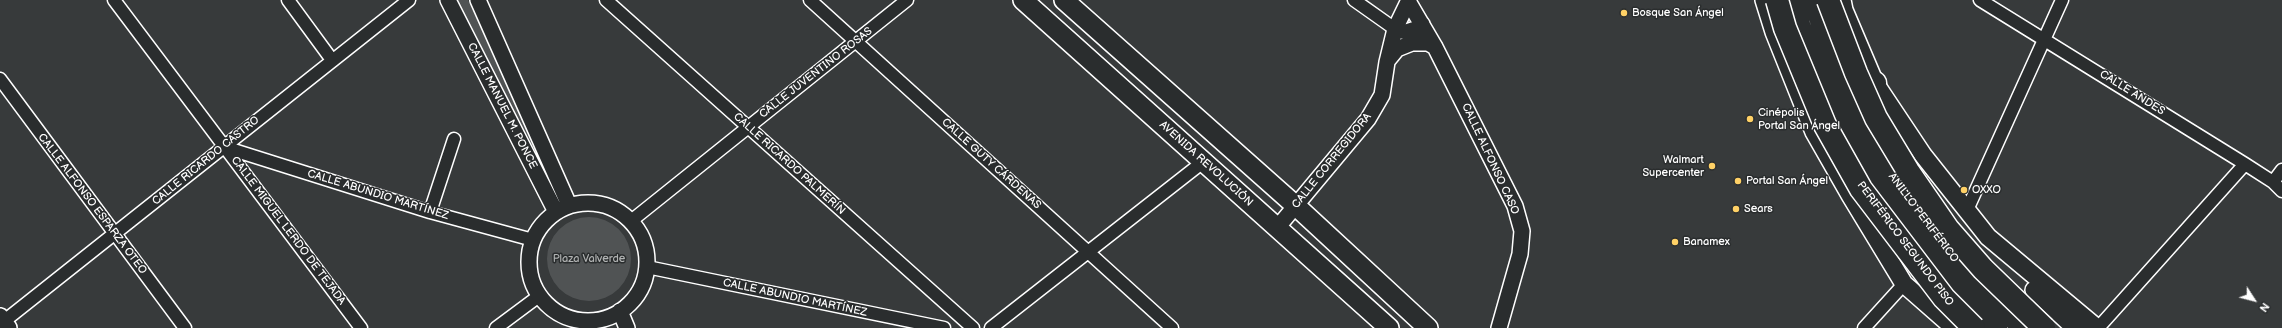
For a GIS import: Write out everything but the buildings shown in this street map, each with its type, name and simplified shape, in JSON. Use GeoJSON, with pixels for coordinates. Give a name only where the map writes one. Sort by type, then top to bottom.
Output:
{"type":"FeatureCollection","features":[{"type":"Feature","properties":{"kind":"highway","name":"PERIFÉRICO SEGUNDO PISO"},"geometry":{"type":"LineString","coordinates":[[1777,0],[1785,28],[1825,125],[1861,189],[1944,298],[1974,328]]}},
{"type":"Feature","properties":{"kind":"highway","name":"ANILLO PERIFÉRICO"},"geometry":{"type":"LineString","coordinates":[[1792,0],[1799,25],[1839,120],[1859,137],[1947,252],[1971,278],[2024,328]]}},
{"type":"Feature","properties":{"kind":"highway","name":"ANILLO PERIFÉRICO"},"geometry":{"type":"LineString","coordinates":[[1813,0],[1858,115],[1859,137],[1875,184],[1956,289],[1996,328]]}},
{"type":"Feature","properties":{"kind":"highway"},"geometry":{"type":"LineString","coordinates":[[1828,0],[1856,73],[1876,118],[1908,171],[1948,229],[1983,269],[2044,328]]}},
{"type":"Feature","properties":{"kind":"highway"},"geometry":{"type":"LineString","coordinates":[[1806,112],[1859,137],[1875,83]]}},
{"type":"Feature","properties":{"kind":"main road","name":"AVENIDA REVOLUCIÓN"},"geometry":{"type":"LineString","coordinates":[[1023,0],[1389,328]]}},
{"type":"Feature","properties":{"kind":"main road"},"geometry":{"type":"LineString","coordinates":[[1064,0],[1296,206],[1428,328]]}},
{"type":"Feature","properties":{"kind":"main road"},"geometry":{"type":"LineString","coordinates":[[1764,0],[1774,32],[1814,132],[1850,195],[1904,284],[1954,328]]}},
{"type":"Feature","properties":{"kind":"main road"},"geometry":{"type":"LineString","coordinates":[[1842,0],[1844,10],[1875,83],[1924,155],[2017,274],[2075,328]]}},
{"type":"Feature","properties":{"kind":"main road"},"geometry":{"type":"LineString","coordinates":[[1988,237],[2098,328]]}},
{"type":"Feature","properties":{"kind":"street","name":"CALLE MIGUEL LERDO DE TEJADA"},"geometry":{"type":"LineString","coordinates":[[114,0],[361,328]]}},
{"type":"Feature","properties":{"kind":"street"},"geometry":{"type":"LineString","coordinates":[[288,0],[332,60]]}},
{"type":"Feature","properties":{"kind":"street","name":"CALLE RICARDO CASTRO"},"geometry":{"type":"LineString","coordinates":[[4,322],[409,0]]}},
{"type":"Feature","properties":{"kind":"street","name":"CALLE MANUEL M. PONCE"},"geometry":{"type":"LineString","coordinates":[[448,0],[562,209]]}},
{"type":"Feature","properties":{"kind":"street","name":"CALLE MANUEL M. PONCE"},"geometry":{"type":"LineString","coordinates":[[478,0],[562,209]]}},
{"type":"Feature","properties":{"kind":"street","name":"CALLE RICARDO PALMERÍN"},"geometry":{"type":"LineString","coordinates":[[606,0],[973,328]]}},
{"type":"Feature","properties":{"kind":"street","name":"CALLE GUTY CÁRDENAS"},"geometry":{"type":"LineString","coordinates":[[810,0],[1172,328]]}},
{"type":"Feature","properties":{"kind":"street","name":"CALLE JUVENTINO ROSAS"},"geometry":{"type":"LineString","coordinates":[[631,221],[907,0]]}},
{"type":"Feature","properties":{"kind":"street"},"geometry":{"type":"LineString","coordinates":[[1354,0],[1395,29],[1406,32],[1418,28],[1422,24]]}},
{"type":"Feature","properties":{"kind":"street","name":"CALLE CORREGIDORA"},"geometry":{"type":"LineString","coordinates":[[1277,228],[1368,119],[1382,95],[1387,62],[1395,29],[1408,0]]}},
{"type":"Feature","properties":{"kind":"street","name":"CALLE ALFONSO CASO"},"geometry":{"type":"LineString","coordinates":[[1408,0],[1435,47],[1515,206],[1522,231],[1520,254],[1499,328]]}},
{"type":"Feature","properties":{"kind":"street","name":"CALLE ANDES"},"geometry":{"type":"LineString","coordinates":[[1980,0],[2044,38],[2245,164],[2273,182],[2282,191]]}},
{"type":"Feature","properties":{"kind":"street"},"geometry":{"type":"LineString","coordinates":[[1967,210],[2062,0]]}},
{"type":"Feature","properties":{"kind":"street"},"geometry":{"type":"LineString","coordinates":[[1387,62],[1397,49],[1412,42],[1428,43],[1435,47]]}},
{"type":"Feature","properties":{"kind":"street","name":"CALLE ALFONSO ESPARZA OTEO"},"geometry":{"type":"LineString","coordinates":[[0,79],[185,328]]}},
{"type":"Feature","properties":{"kind":"street"},"geometry":{"type":"LineString","coordinates":[[430,212],[454,139]]}},
{"type":"Feature","properties":{"kind":"street","name":"CALLE ABUNDIO MARTÍNEZ"},"geometry":{"type":"LineString","coordinates":[[224,147],[430,212],[533,240]]}},
{"type":"Feature","properties":{"kind":"street"},"geometry":{"type":"LineString","coordinates":[[991,328],[1203,162]]}},
{"type":"Feature","properties":{"kind":"street"},"geometry":{"type":"LineString","coordinates":[[2098,328],[2245,164]]}},
{"type":"Feature","properties":{"kind":"street"},"geometry":{"type":"LineString","coordinates":[[2273,182],[2282,170]]}},
{"type":"Feature","properties":{"kind":"street"},"geometry":{"type":"LineString","coordinates":[[589,202],[608,206],[631,221],[642,239],[646,252],[647,267],[639,290],[631,302],[601,324],[569,318],[552,310],[539,296],[532,284],[528,267],[533,240],[538,229],[562,209],[589,202]]}},
{"type":"Feature","properties":{"kind":"street","name":"CALLE ABUNDIO MARTÍNEZ"},"geometry":{"type":"LineString","coordinates":[[647,267],[944,328]]}},
{"type":"Feature","properties":{"kind":"street"},"geometry":{"type":"LineString","coordinates":[[1864,328],[1904,284]]}},
{"type":"Feature","properties":{"kind":"street"},"geometry":{"type":"LineString","coordinates":[[496,328],[539,296]]}},
{"type":"Feature","properties":{"kind":"street"},"geometry":{"type":"LineString","coordinates":[[620,311],[627,328]]}},
{"type":"Feature","properties":{"kind":"green space"},"geometry":{"type":"Polygon","coordinates":[[[456,0],[468,0],[559,189],[555,190],[456,0]]]}},
{"type":"Feature","properties":{"kind":"green space","name":"Plaza Valverde"},"geometry":{"type":"Polygon","coordinates":[[[589,217],[605,220],[612,224],[624,236],[628,243],[631,259],[628,275],[624,282],[612,294],[605,298],[589,301],[573,298],[566,294],[554,282],[550,275],[547,259],[550,243],[554,236],[566,224],[573,220],[589,217]]]}},
{"type":"Feature","properties":{"kind":"place","name":"Bosque San Ángel"},"geometry":{"type":"Point","coordinates":[1624,13]}},
{"type":"Feature","properties":{"kind":"place","name":"Cinépolis Portal San Ángel"},"geometry":{"type":"Point","coordinates":[1750,119]}},
{"type":"Feature","properties":{"kind":"place","name":"Walmart Supercenter"},"geometry":{"type":"Point","coordinates":[1712,166]}},
{"type":"Feature","properties":{"kind":"place","name":"Portal San Ángel"},"geometry":{"type":"Point","coordinates":[1738,181]}},
{"type":"Feature","properties":{"kind":"place","name":"OXXO"},"geometry":{"type":"Point","coordinates":[1964,190]}},
{"type":"Feature","properties":{"kind":"place","name":"Sears"},"geometry":{"type":"Point","coordinates":[1736,209]}},
{"type":"Feature","properties":{"kind":"place","name":"Banamex"},"geometry":{"type":"Point","coordinates":[1675,242]}}]}
